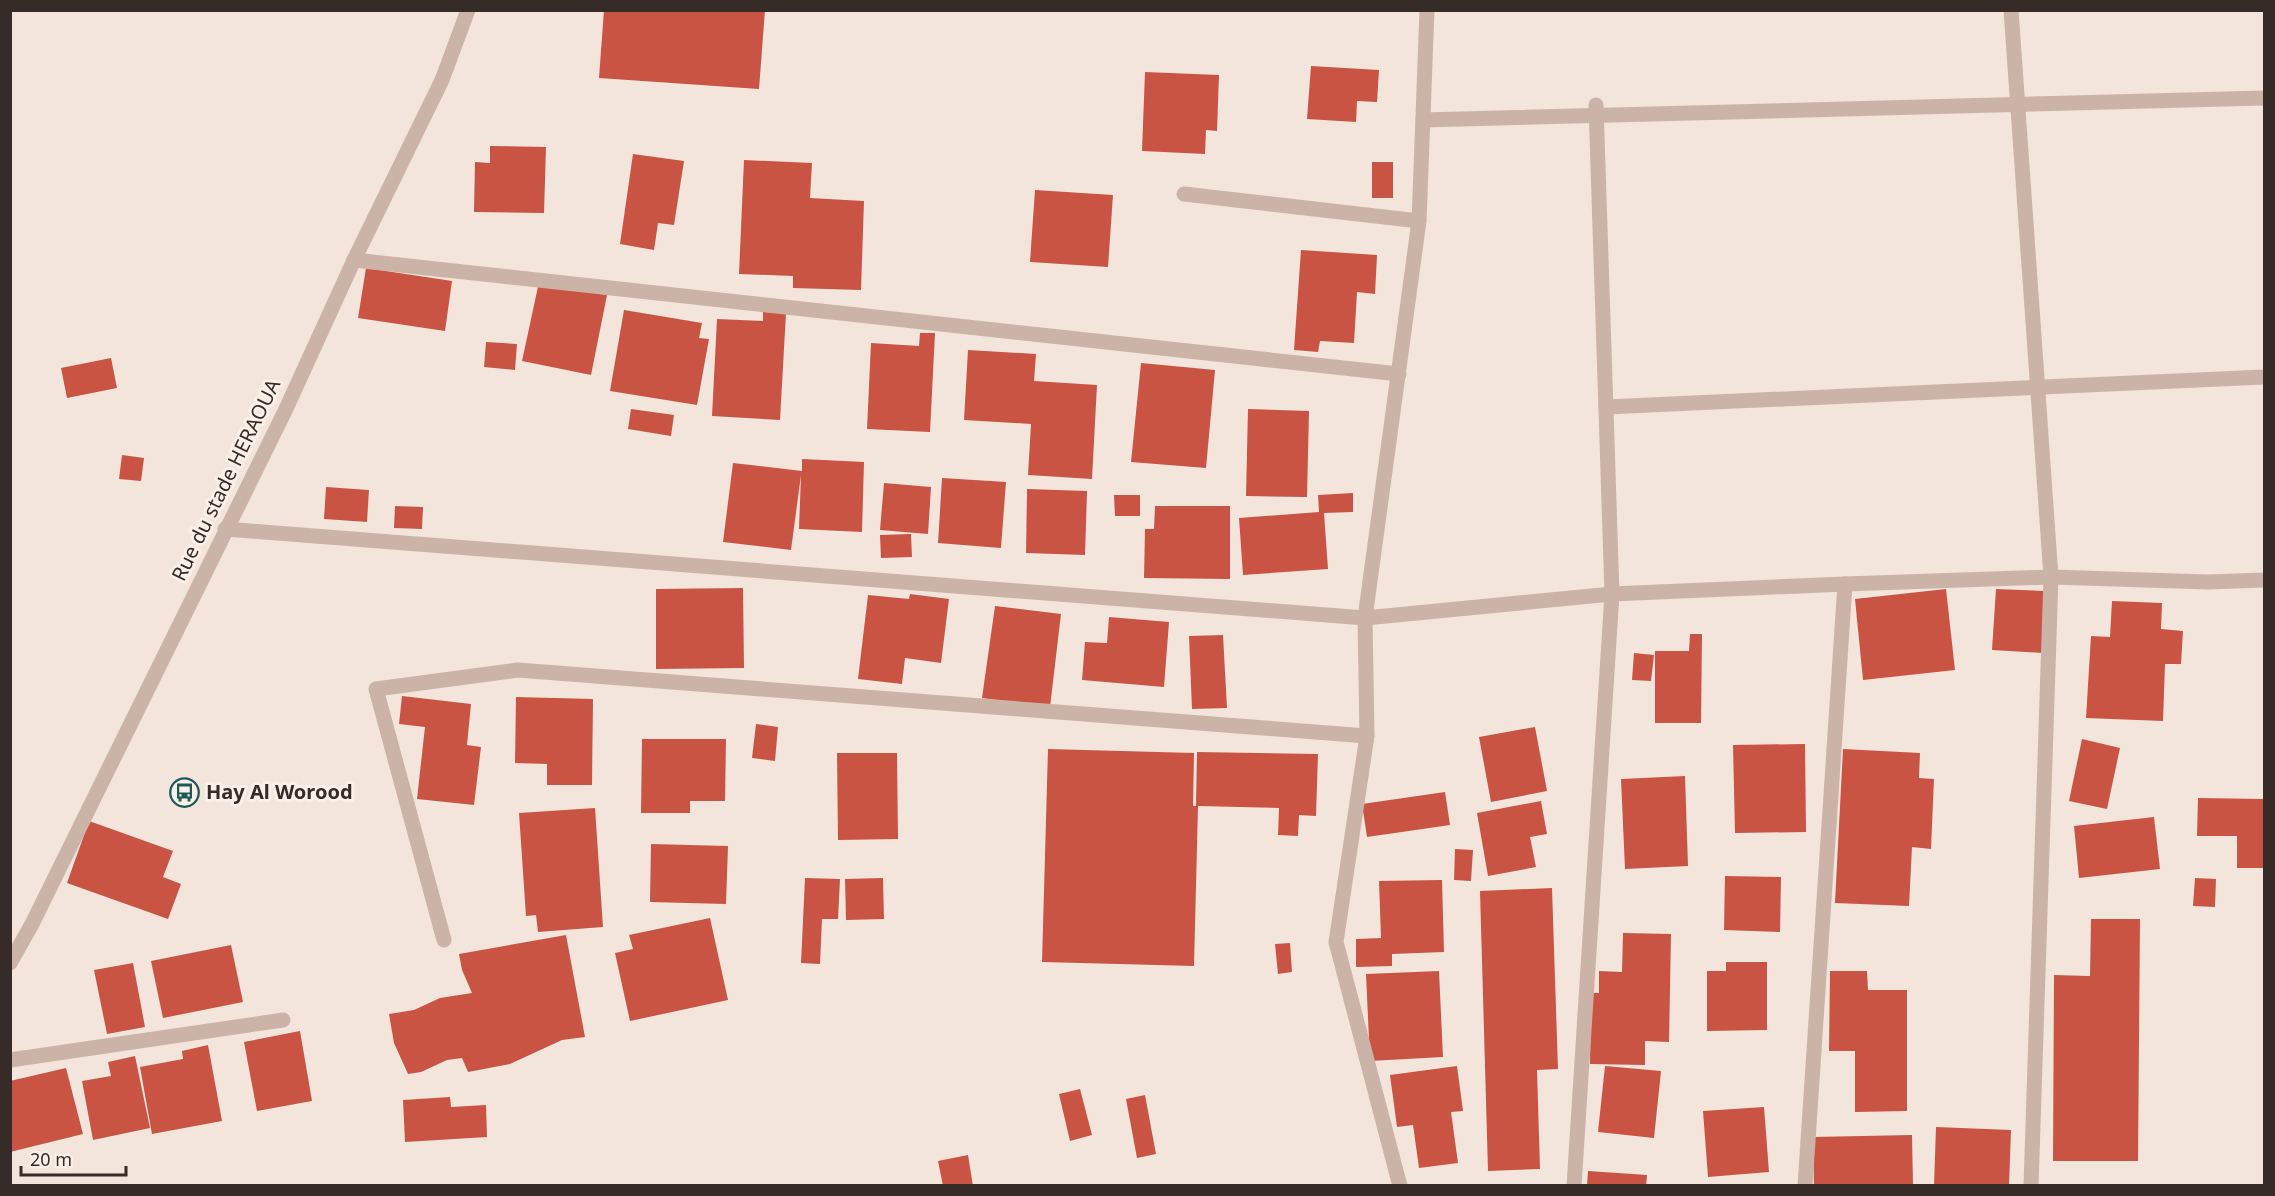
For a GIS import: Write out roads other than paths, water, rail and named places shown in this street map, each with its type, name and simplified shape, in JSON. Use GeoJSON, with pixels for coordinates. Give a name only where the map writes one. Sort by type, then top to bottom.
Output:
{"type":"FeatureCollection","features":[{"type":"Feature","properties":{"kind":"street","name":"Rue du stade HERAOUA"},"geometry":{"type":"LineString","coordinates":[[10,963],[32,924],[285,411],[354,260],[442,80],[468,10]]}},
{"type":"Feature","properties":{"kind":"street"},"geometry":{"type":"LineString","coordinates":[[1400,1185],[1336,942],[1367,736],[1365,618],[1419,221],[1427,10]]}},
{"type":"Feature","properties":{"kind":"street"},"geometry":{"type":"LineString","coordinates":[[2011,10],[2052,577],[2031,1185]]}},
{"type":"Feature","properties":{"kind":"street"},"geometry":{"type":"LineString","coordinates":[[1423,120],[1596,110],[2018,105],[2265,98]]}},
{"type":"Feature","properties":{"kind":"street"},"geometry":{"type":"LineString","coordinates":[[1574,1185],[1612,594],[1596,110]]}},
{"type":"Feature","properties":{"kind":"street"},"geometry":{"type":"LineString","coordinates":[[1184,194],[1419,221]]}},
{"type":"Feature","properties":{"kind":"street"},"geometry":{"type":"LineString","coordinates":[[354,260],[1399,374]]}},
{"type":"Feature","properties":{"kind":"street"},"geometry":{"type":"LineString","coordinates":[[1606,407],[2265,377]]}},
{"type":"Feature","properties":{"kind":"street"},"geometry":{"type":"LineString","coordinates":[[225,529],[1365,618],[1612,594],[1845,584],[2052,577],[2208,582],[2265,580]]}},
{"type":"Feature","properties":{"kind":"street"},"geometry":{"type":"LineString","coordinates":[[1805,1185],[1845,584]]}},
{"type":"Feature","properties":{"kind":"street"},"geometry":{"type":"LineString","coordinates":[[444,940],[376,689],[518,670],[1367,736]]}},
{"type":"Feature","properties":{"kind":"street"},"geometry":{"type":"LineString","coordinates":[[10,1060],[283,1020]]}},
{"type":"Feature","properties":{"kind":"place","name":"Hay Al Worood"},"geometry":{"type":"Point","coordinates":[185,792]}}]}
